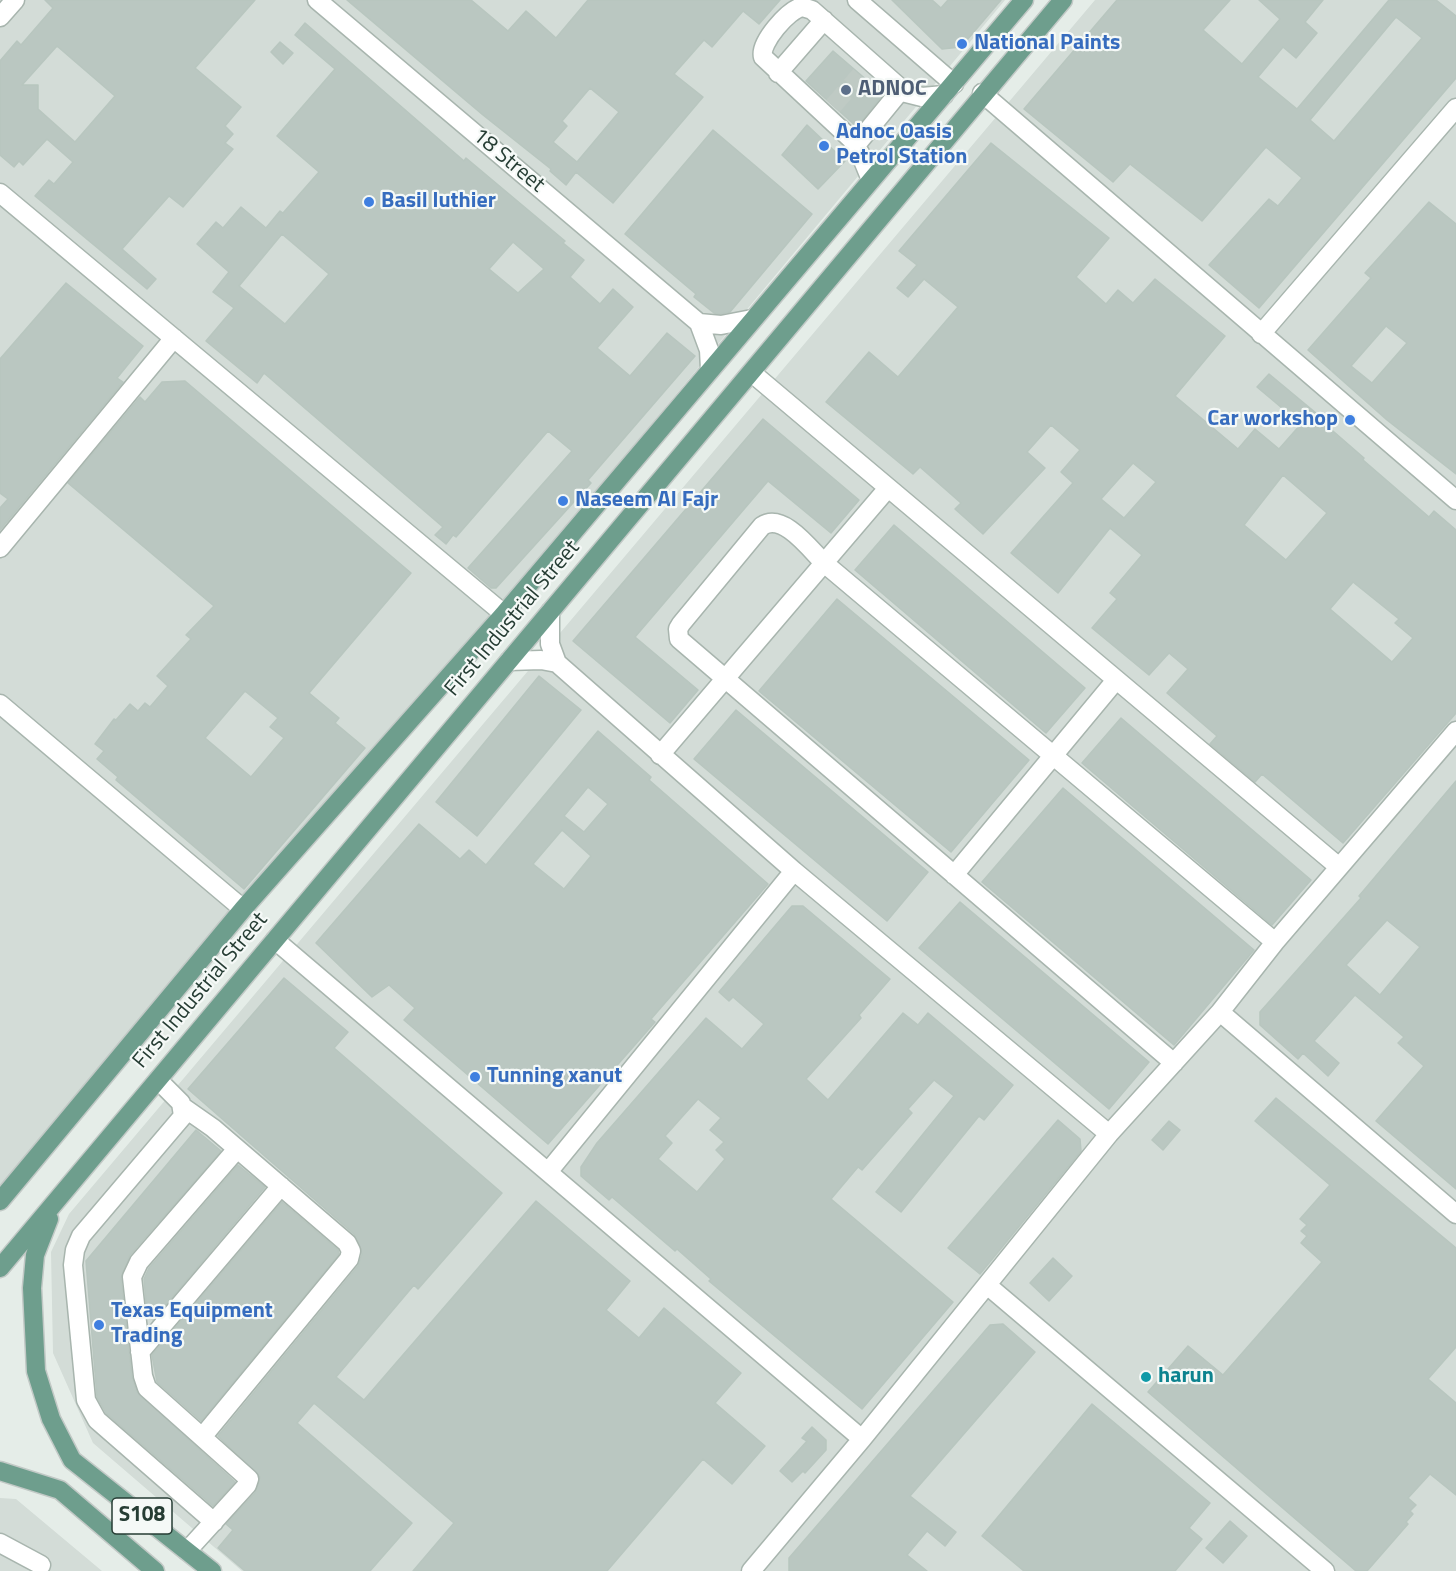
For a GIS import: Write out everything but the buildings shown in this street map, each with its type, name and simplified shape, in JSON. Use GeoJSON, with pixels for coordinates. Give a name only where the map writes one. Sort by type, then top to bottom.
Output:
{"type":"FeatureCollection","features":[{"type":"Feature","properties":{"kind":"main road","name":"First Industrial Street"},"geometry":{"type":"LineString","coordinates":[[0,1201],[243,909],[504,614],[1024,0]]}},
{"type":"Feature","properties":{"kind":"main road","name":"First Industrial Street"},"geometry":{"type":"LineString","coordinates":[[0,1268],[752,373],[982,93],[1063,0]]}},
{"type":"Feature","properties":{"kind":"main road","name":"S108"},"geometry":{"type":"LineString","coordinates":[[57,1201],[35,1255],[32,1328],[36,1371],[42,1396],[72,1460],[212,1571]]}},
{"type":"Feature","properties":{"kind":"main road","name":"S108"},"geometry":{"type":"LineString","coordinates":[[0,1471],[60,1490],[155,1571]]}},
{"type":"Feature","properties":{"kind":"street"},"geometry":{"type":"LineString","coordinates":[[0,17],[15,0]]}},
{"type":"Feature","properties":{"kind":"street","name":"18 Street"},"geometry":{"type":"LineString","coordinates":[[317,0],[699,323]]}},
{"type":"Feature","properties":{"kind":"street"},"geometry":{"type":"LineString","coordinates":[[857,0],[949,89]]}},
{"type":"Feature","properties":{"kind":"street"},"geometry":{"type":"LineString","coordinates":[[871,180],[856,145],[830,111],[778,73],[763,57],[762,50],[790,14],[802,7],[812,10],[824,20],[865,68],[901,90],[916,97],[949,89]]}},
{"type":"Feature","properties":{"kind":"street"},"geometry":{"type":"LineString","coordinates":[[778,73],[824,20]]}},
{"type":"Feature","properties":{"kind":"street"},"geometry":{"type":"LineString","coordinates":[[856,145],[901,90]]}},
{"type":"Feature","properties":{"kind":"street"},"geometry":{"type":"LineString","coordinates":[[982,93],[1456,500]]}},
{"type":"Feature","properties":{"kind":"street"},"geometry":{"type":"LineString","coordinates":[[1262,334],[1456,108]]}},
{"type":"Feature","properties":{"kind":"street"},"geometry":{"type":"LineString","coordinates":[[0,193],[504,614]]}},
{"type":"Feature","properties":{"kind":"street"},"geometry":{"type":"LineString","coordinates":[[710,369],[709,350],[699,323],[721,325],[752,319]]}},
{"type":"Feature","properties":{"kind":"street"},"geometry":{"type":"LineString","coordinates":[[0,548],[174,338]]}},
{"type":"Feature","properties":{"kind":"street"},"geometry":{"type":"LineString","coordinates":[[752,373],[1339,867]]}},
{"type":"Feature","properties":{"kind":"street"},"geometry":{"type":"LineString","coordinates":[[660,755],[888,488]]}},
{"type":"Feature","properties":{"kind":"street"},"geometry":{"type":"LineString","coordinates":[[1174,1063],[679,639],[678,628],[762,526],[772,522],[783,525],[824,563],[1275,942]]}},
{"type":"Feature","properties":{"kind":"street"},"geometry":{"type":"LineString","coordinates":[[550,612],[550,644],[557,663],[794,871],[1109,1134]]}},
{"type":"Feature","properties":{"kind":"street"},"geometry":{"type":"LineString","coordinates":[[509,661],[533,660],[557,663]]}},
{"type":"Feature","properties":{"kind":"street"},"geometry":{"type":"LineString","coordinates":[[954,875],[1116,680]]}},
{"type":"Feature","properties":{"kind":"street"},"geometry":{"type":"LineString","coordinates":[[0,704],[243,909]]}},
{"type":"Feature","properties":{"kind":"street"},"geometry":{"type":"LineString","coordinates":[[760,1568],[1109,1134],[1220,1012],[1275,942],[1339,867],[1453,742]]}},
{"type":"Feature","properties":{"kind":"street"},"geometry":{"type":"LineString","coordinates":[[548,1172],[794,871]]}},
{"type":"Feature","properties":{"kind":"street"},"geometry":{"type":"LineString","coordinates":[[275,939],[862,1439]]}},
{"type":"Feature","properties":{"kind":"street"},"geometry":{"type":"LineString","coordinates":[[1220,1012],[1456,1214]]}},
{"type":"Feature","properties":{"kind":"street"},"geometry":{"type":"LineString","coordinates":[[158,1080],[183,1107],[237,1149],[347,1243],[350,1255],[203,1436]]}},
{"type":"Feature","properties":{"kind":"street"},"geometry":{"type":"LineString","coordinates":[[183,1107],[180,1121],[81,1236],[75,1250],[73,1265],[86,1400],[89,1410],[214,1522]]}},
{"type":"Feature","properties":{"kind":"street"},"geometry":{"type":"LineString","coordinates":[[187,1551],[248,1485],[249,1479],[147,1388],[140,1352],[132,1282],[136,1267],[237,1149]]}},
{"type":"Feature","properties":{"kind":"street"},"geometry":{"type":"LineString","coordinates":[[140,1352],[281,1186]]}},
{"type":"Feature","properties":{"kind":"street"},"geometry":{"type":"LineString","coordinates":[[987,1285],[1325,1571]]}},
{"type":"Feature","properties":{"kind":"street"},"geometry":{"type":"LineString","coordinates":[[0,1543],[41,1565]]}},
{"type":"Feature","properties":{"kind":"shaded area"},"geometry":{"type":"Polygon","coordinates":[[[0,0],[1005,0],[0,1205],[0,0]]]}},
{"type":"Feature","properties":{"kind":"shaded area"},"geometry":{"type":"Polygon","coordinates":[[[1095,0],[1456,0],[1456,1571],[242,1571],[93,1443],[53,1353],[51,1252],[69,1214],[1095,0]]]}},
{"type":"Feature","properties":{"kind":"shaded area"},"geometry":{"type":"Polygon","coordinates":[[[0,1498],[16,1499],[102,1571],[0,1571],[0,1498]]]}},
{"type":"Feature","properties":{"kind":"tunnel"},"geometry":{"type":"LineString","coordinates":[[833,106],[860,75]]}},
{"type":"Feature","properties":{"kind":"place","name":"National Paints"},"geometry":{"type":"Point","coordinates":[962,44]}},
{"type":"Feature","properties":{"kind":"place","name":"ADNOC"},"geometry":{"type":"Point","coordinates":[846,90]}},
{"type":"Feature","properties":{"kind":"place","name":"Adnoc Oasis Petrol Station"},"geometry":{"type":"Point","coordinates":[824,146]}},
{"type":"Feature","properties":{"kind":"place","name":"Basil luthier"},"geometry":{"type":"Point","coordinates":[369,202]}},
{"type":"Feature","properties":{"kind":"place","name":"Car workshop"},"geometry":{"type":"Point","coordinates":[1350,420]}},
{"type":"Feature","properties":{"kind":"place","name":"Naseem Al Fajr"},"geometry":{"type":"Point","coordinates":[563,501]}},
{"type":"Feature","properties":{"kind":"place","name":"Tunning xanut"},"geometry":{"type":"Point","coordinates":[475,1077]}},
{"type":"Feature","properties":{"kind":"place","name":"Texas Equipment Trading"},"geometry":{"type":"Point","coordinates":[99,1325]}},
{"type":"Feature","properties":{"kind":"place","name":"harun"},"geometry":{"type":"Point","coordinates":[1146,1377]}}]}
